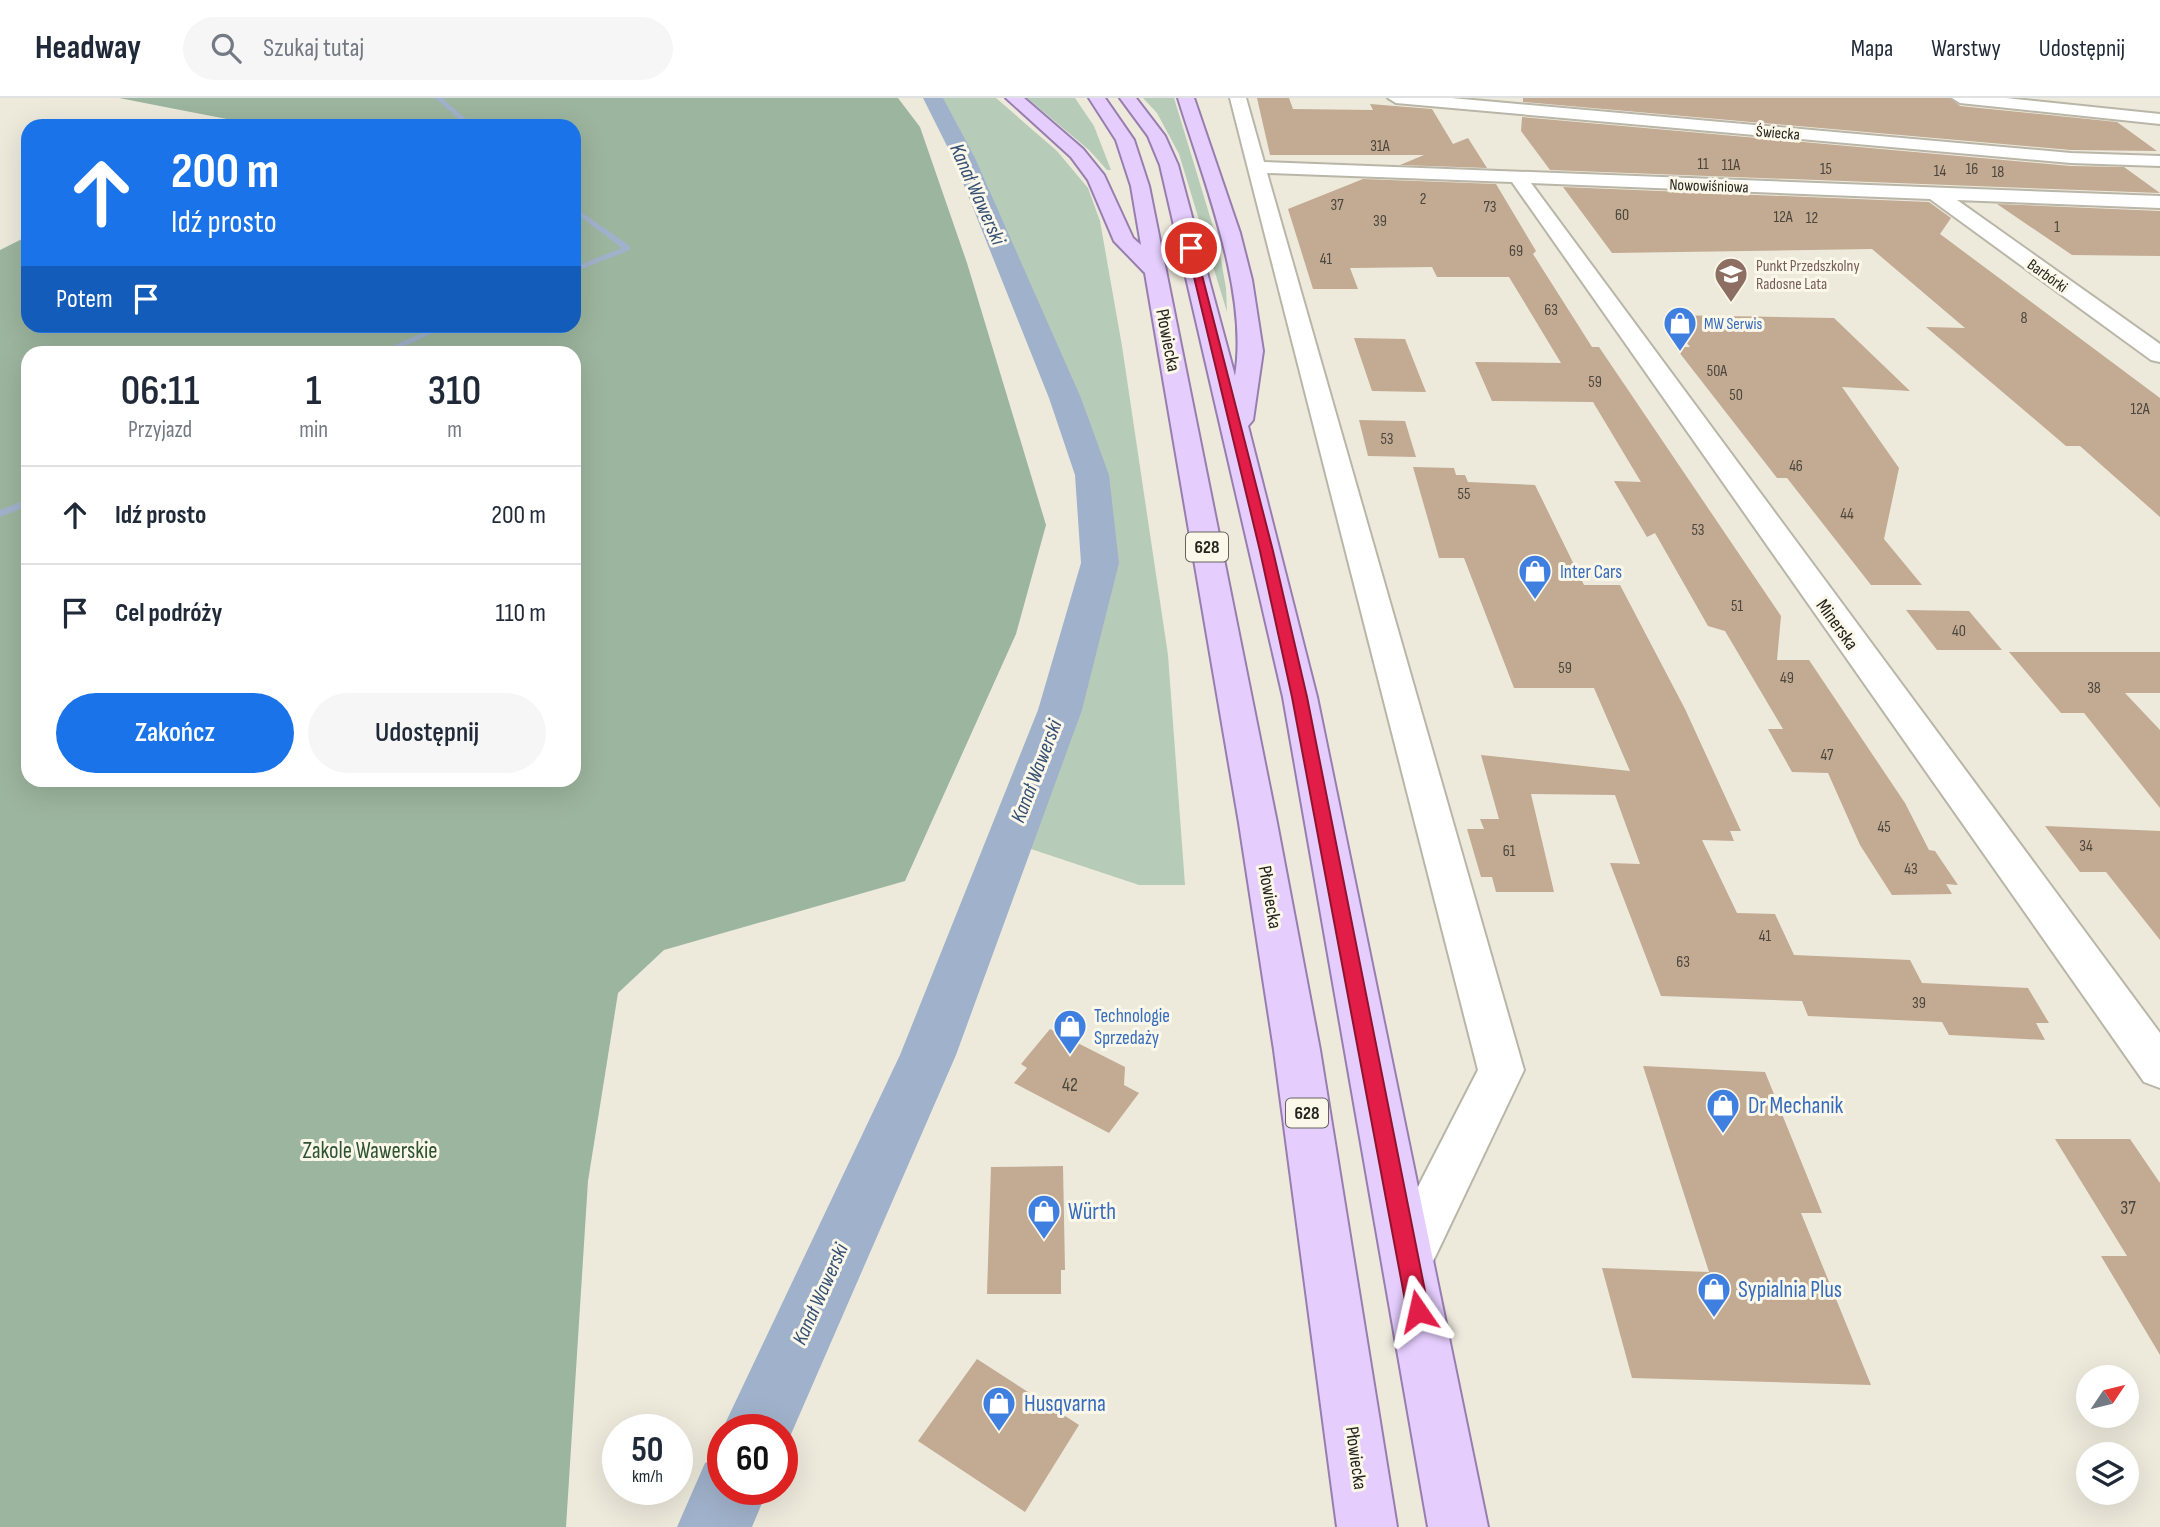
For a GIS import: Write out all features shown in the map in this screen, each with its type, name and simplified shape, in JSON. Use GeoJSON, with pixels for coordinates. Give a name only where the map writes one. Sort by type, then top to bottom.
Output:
{"type":"FeatureCollection","features":[{"type":"Feature","properties":{"kind":"main road"},"geometry":{"type":"LineString","coordinates":[[1014,98],[1077,153],[1097,178],[1124,241],[1156,271]]}},
{"type":"Feature","properties":{"kind":"main road","name":"628"},"geometry":{"type":"LineString","coordinates":[[1097,98],[1117,124],[1132,156],[1156,271]]}},
{"type":"Feature","properties":{"kind":"main road"},"geometry":{"type":"LineString","coordinates":[[1128,98],[1156,136],[1169,164],[1300,697],[1458,1527]]}},
{"type":"Feature","properties":{"kind":"main road"},"geometry":{"type":"LineString","coordinates":[[1186,98],[1230,233],[1241,280],[1251,351],[1238,436]]}},
{"type":"Feature","properties":{"kind":"main road","name":"Płowiecka"},"geometry":{"type":"LineString","coordinates":[[1156,271],[1261,836],[1297,1050],[1367,1527]]}},
{"type":"Feature","properties":{"kind":"street"},"geometry":{"type":"LineString","coordinates":[[1238,98],[1500,1070],[1408,1256]]}},
{"type":"Feature","properties":{"kind":"street","name":"Świecka"},"geometry":{"type":"LineString","coordinates":[[1396,98],[2071,158],[2160,161]]}},
{"type":"Feature","properties":{"kind":"street"},"geometry":{"type":"LineString","coordinates":[[1960,98],[2160,120]]}},
{"type":"Feature","properties":{"kind":"street"},"geometry":{"type":"LineString","coordinates":[[2122,98],[2128,116],[2160,133]]}},
{"type":"Feature","properties":{"kind":"street","name":"Nowowiśniowa"},"geometry":{"type":"LineString","coordinates":[[1258,167],[2160,202]]}},
{"type":"Feature","properties":{"kind":"street","name":"Minerska"},"geometry":{"type":"LineString","coordinates":[[1518,178],[2160,1069]]}},
{"type":"Feature","properties":{"kind":"street","name":"Barbórki"},"geometry":{"type":"LineString","coordinates":[[1936,194],[2160,355]]}},
{"type":"Feature","properties":{"kind":"green space","name":"Zakole Wawerskie"},"geometry":{"type":"Polygon","coordinates":[[[119,98],[898,98],[920,127],[967,263],[1046,525],[1016,634],[905,881],[664,950],[618,993],[588,1181],[566,1527],[0,1527],[0,250],[21,240],[21,333],[581,333],[581,119],[226,119],[119,98]]]}},
{"type":"Feature","properties":{"kind":"green space"},"geometry":{"type":"Polygon","coordinates":[[[937,98],[996,98],[1057,151],[1088,188],[1100,221],[1122,346],[1168,655],[1185,885],[1139,885],[1022,846],[1109,560],[1100,470],[1083,418],[1010,251],[956,132],[937,98]]]}},
{"type":"Feature","properties":{"kind":"green space"},"geometry":{"type":"Polygon","coordinates":[[[1027,98],[1075,98],[1094,126],[1111,170],[1107,170],[1089,150],[1027,98]]]}},
{"type":"Feature","properties":{"kind":"green space"},"geometry":{"type":"Polygon","coordinates":[[[1143,98],[1174,98],[1218,243],[1226,288],[1227,312],[1179,154],[1157,113],[1143,98]]]}},
{"type":"Feature","properties":{"kind":"building"},"geometry":{"type":"Polygon","coordinates":[[[1257,98],[1289,98],[1293,109],[1373,110],[1370,104],[1432,109],[1453,144],[1468,138],[1487,168],[1400,165],[1424,155],[1270,155],[1257,98]]]}},
{"type":"Feature","properties":{"kind":"building"},"geometry":{"type":"Polygon","coordinates":[[[1523,98],[1950,98],[1960,106],[2117,122],[2157,151],[2071,150],[1523,102],[1523,98]]]}},
{"type":"Feature","properties":{"kind":"building"},"geometry":{"type":"Polygon","coordinates":[[[1522,117],[2071,166],[2124,167],[2160,193],[1550,170],[1521,131],[1522,117]]]}},
{"type":"Feature","properties":{"kind":"building"},"geometry":{"type":"Polygon","coordinates":[[[1363,179],[1496,184],[1536,251],[1533,254],[1592,347],[1599,347],[1781,616],[1777,660],[1809,660],[1905,803],[1929,850],[1935,851],[1958,885],[1946,884],[1952,894],[1892,895],[1860,845],[1828,773],[1792,772],[1768,729],[1783,729],[1725,631],[1708,626],[1655,533],[1647,537],[1614,481],[1641,482],[1593,402],[1492,401],[1475,362],[1561,363],[1509,277],[1437,277],[1432,267],[1350,268],[1358,289],[1313,289],[1288,209],[1363,179]]]}},
{"type":"Feature","properties":{"kind":"building"},"geometry":{"type":"Polygon","coordinates":[[[1563,187],[1929,202],[1951,218],[1940,234],[2160,398],[2160,517],[2080,446],[2066,446],[1926,327],[1965,328],[1872,249],[1612,253],[1563,187]]]}},
{"type":"Feature","properties":{"kind":"building"},"geometry":{"type":"Polygon","coordinates":[[[1997,204],[2160,211],[2160,256],[2072,255],[1997,204]]]}},
{"type":"Feature","properties":{"kind":"building"},"geometry":{"type":"Polygon","coordinates":[[[1664,315],[1834,318],[1910,391],[1842,387],[1899,468],[1884,539],[1922,585],[1871,585],[1787,478],[1777,478],[1675,347],[1690,347],[1664,315]]]}},
{"type":"Feature","properties":{"kind":"building"},"geometry":{"type":"Polygon","coordinates":[[[1354,338],[1405,339],[1426,392],[1372,391],[1354,338]]]}},
{"type":"Feature","properties":{"kind":"building"},"geometry":{"type":"Polygon","coordinates":[[[1359,420],[1405,421],[1416,457],[1368,456],[1359,420]]]}},
{"type":"Feature","properties":{"kind":"building"},"geometry":{"type":"Polygon","coordinates":[[[1413,467],[1454,468],[1456,475],[1465,475],[1468,482],[1535,485],[1584,585],[1620,585],[1685,709],[1741,831],[1730,831],[1734,841],[1702,840],[1737,913],[1775,914],[1794,955],[1910,960],[1922,983],[2028,988],[2049,1023],[2036,1023],[2045,1040],[1949,1035],[1942,1022],[1808,1016],[1802,1001],[1661,996],[1610,863],[1640,864],[1615,795],[1531,794],[1554,892],[1496,892],[1492,877],[1481,877],[1467,829],[1484,829],[1480,819],[1499,819],[1481,755],[1630,771],[1594,688],[1514,688],[1464,558],[1439,558],[1413,467]]]}},
{"type":"Feature","properties":{"kind":"building"},"geometry":{"type":"Polygon","coordinates":[[[1906,610],[1969,611],[2002,650],[1937,650],[1906,610]]]}},
{"type":"Feature","properties":{"kind":"building"},"geometry":{"type":"Polygon","coordinates":[[[2009,652],[2160,652],[2160,693],[2125,693],[2160,730],[2160,808],[2084,713],[2061,713],[2009,652]]]}},
{"type":"Feature","properties":{"kind":"building"},"geometry":{"type":"Polygon","coordinates":[[[2045,826],[2160,831],[2160,940],[2106,872],[2080,872],[2045,826]]]}},
{"type":"Feature","properties":{"kind":"building"},"geometry":{"type":"Polygon","coordinates":[[[1050,1029],[1125,1067],[1124,1085],[1139,1093],[1109,1133],[1014,1083],[1027,1068],[1021,1064],[1050,1029]]]}},
{"type":"Feature","properties":{"kind":"building"},"geometry":{"type":"Polygon","coordinates":[[[1643,1066],[1765,1072],[1822,1213],[1801,1213],[1871,1385],[1632,1378],[1602,1268],[1709,1272],[1643,1066]]]}},
{"type":"Feature","properties":{"kind":"building"},"geometry":{"type":"Polygon","coordinates":[[[2055,1139],[2130,1139],[2160,1183],[2160,1355],[2101,1256],[2127,1256],[2055,1139]]]}},
{"type":"Feature","properties":{"kind":"building"},"geometry":{"type":"Polygon","coordinates":[[[1063,1166],[1065,1270],[1061,1270],[1061,1294],[987,1294],[991,1167],[1063,1166]]]}},
{"type":"Feature","properties":{"kind":"building","name":"Husqvarna"},"geometry":{"type":"Polygon","coordinates":[[[977,1359],[1079,1425],[1025,1512],[918,1441],[977,1359]]]}},
{"type":"Feature","properties":{"kind":"waterway"},"geometry":{"type":"LineString","coordinates":[[438,98],[463,119]]}},
{"type":"Feature","properties":{"kind":"waterway","name":"Kanał Wawerski"},"geometry":{"type":"LineString","coordinates":[[765,1414],[928,1055],[1060,710],[1100,563],[1092,475],[1065,398],[964,158],[933,98]]}},
{"type":"Feature","properties":{"kind":"waterway"},"geometry":{"type":"LineString","coordinates":[[581,214],[627,248],[581,267]]}},
{"type":"Feature","properties":{"kind":"waterway"},"geometry":{"type":"LineString","coordinates":[[397,346],[428,333]]}},
{"type":"Feature","properties":{"kind":"waterway"},"geometry":{"type":"LineString","coordinates":[[0,514],[21,505]]}},
{"type":"Feature","properties":{"kind":"waterway","name":"Kanał Wawerski"},"geometry":{"type":"LineString","coordinates":[[714,1527],[724,1505]]}},
{"type":"Feature","properties":{"kind":"place","name":"Punkt Przedszkolny Radosne Lata"},"geometry":{"type":"Point","coordinates":[1731,304]}},
{"type":"Feature","properties":{"kind":"place","name":"MW Serwis"},"geometry":{"type":"Point","coordinates":[1680,353]}},
{"type":"Feature","properties":{"kind":"place","name":"Inter Cars"},"geometry":{"type":"Point","coordinates":[1535,601]}},
{"type":"Feature","properties":{"kind":"place","name":"Technologie Sprzedaży"},"geometry":{"type":"Point","coordinates":[1070,1056]}},
{"type":"Feature","properties":{"kind":"place","name":"Dr Mechanik"},"geometry":{"type":"Point","coordinates":[1723,1135]}},
{"type":"Feature","properties":{"kind":"place","name":"Würth"},"geometry":{"type":"Point","coordinates":[1044,1241]}},
{"type":"Feature","properties":{"kind":"place","name":"Sypialnia Plus"},"geometry":{"type":"Point","coordinates":[1714,1319]}},
{"type":"Feature","properties":{"kind":"place","name":"Husqvarna"},"geometry":{"type":"Point","coordinates":[999,1433]}},
{"type":"Feature","properties":{"kind":"route"},"geometry":{"type":"LineString","coordinates":[[1191,248],[1300,697],[1418,1311]]}}]}
